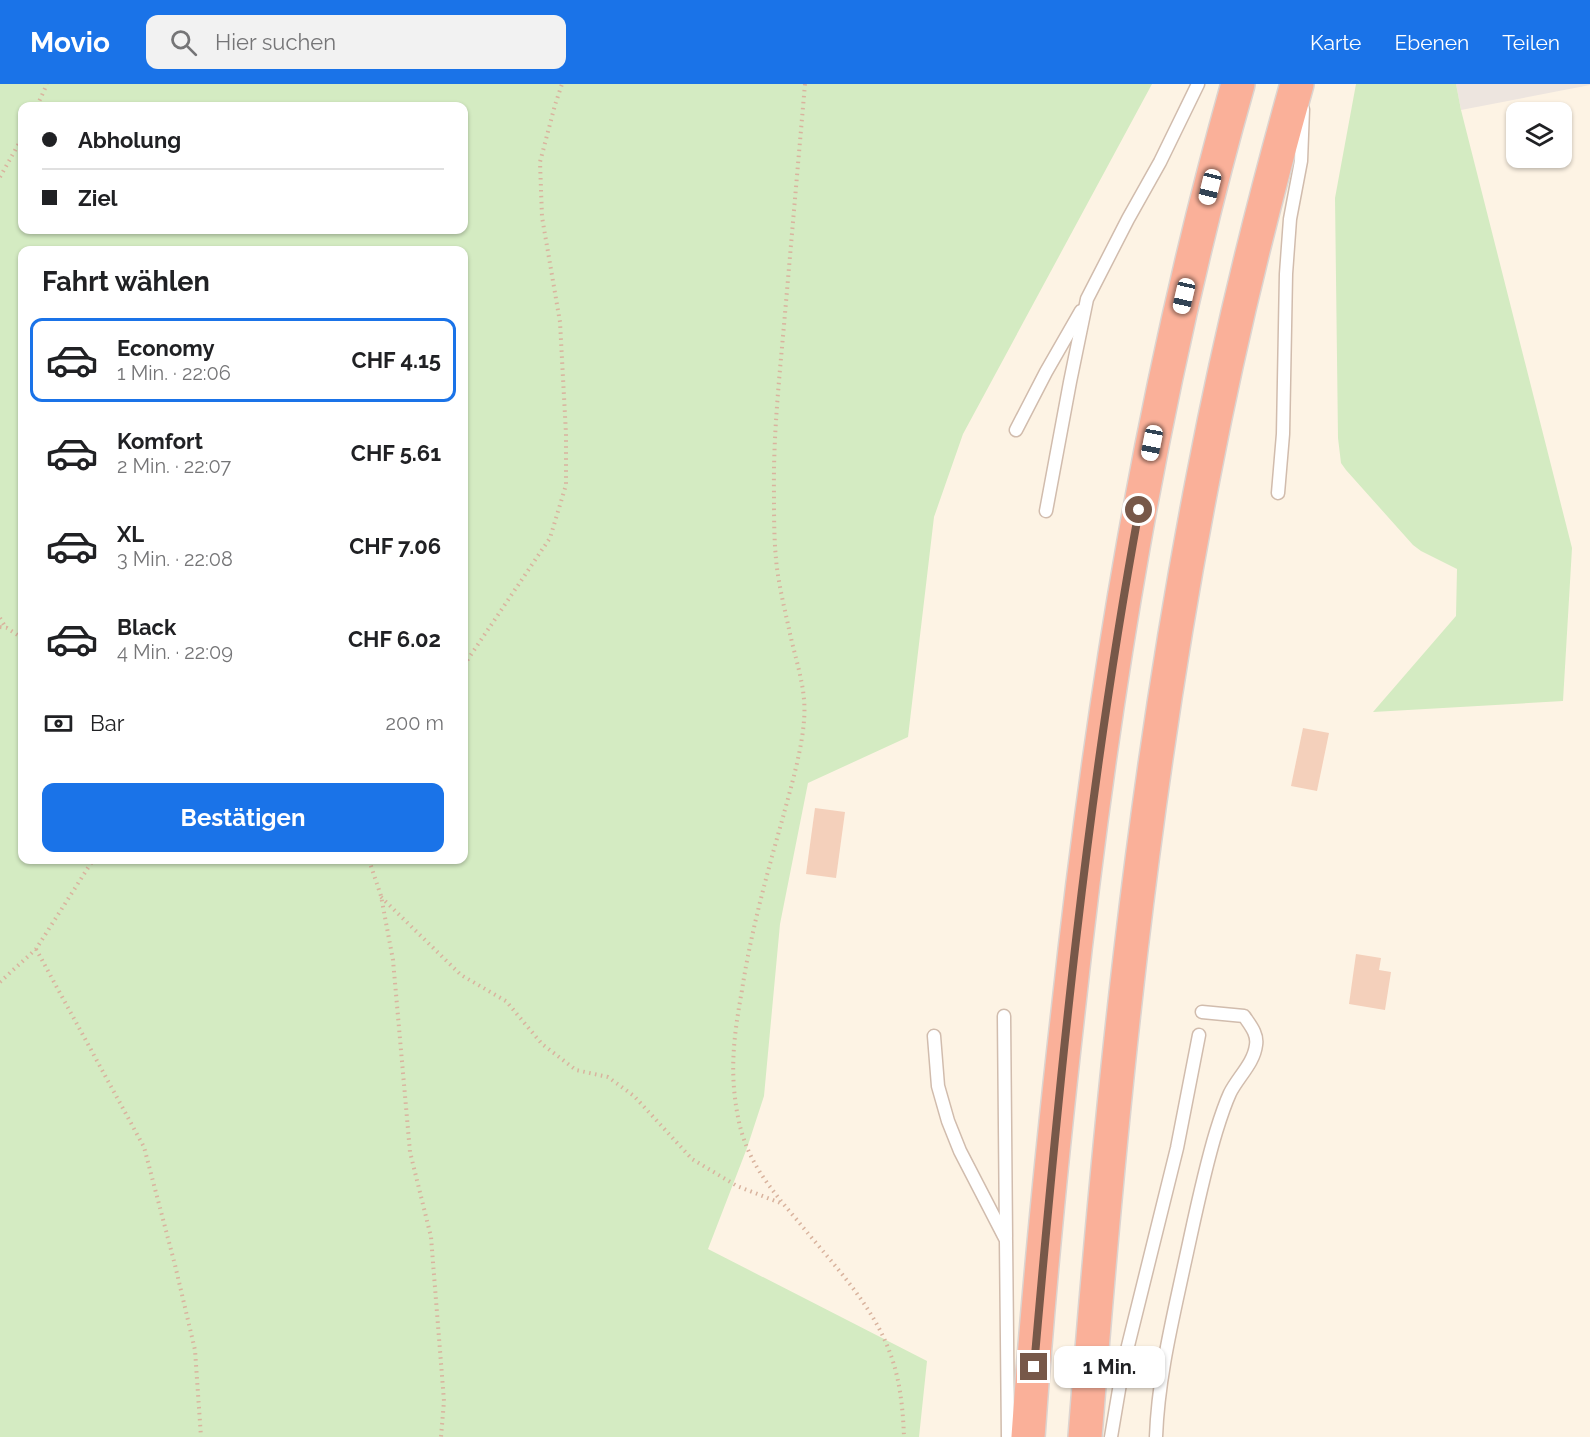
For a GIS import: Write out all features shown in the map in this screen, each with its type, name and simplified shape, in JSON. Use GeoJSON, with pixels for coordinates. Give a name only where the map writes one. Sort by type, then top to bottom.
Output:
{"type":"FeatureCollection","features":[{"type":"Feature","properties":{"kind":"highway"},"geometry":{"type":"LineString","coordinates":[[1028,1437],[1046,1221],[1066,1028],[1110,685],[1135,534],[1165,380],[1202,220],[1239,84]]}},
{"type":"Feature","properties":{"kind":"highway"},"geometry":{"type":"LineString","coordinates":[[1085,1437],[1121,1046],[1148,821],[1168,679],[1191,541],[1221,390],[1257,232],[1297,84]]}},
{"type":"Feature","properties":{"kind":"lane"},"geometry":{"type":"LineString","coordinates":[[1017,430],[1160,162],[1198,84]]}},
{"type":"Feature","properties":{"kind":"lane"},"geometry":{"type":"LineString","coordinates":[[1278,493],[1283,434],[1286,274],[1290,219],[1301,161],[1304,84]]}},
{"type":"Feature","properties":{"kind":"lane"},"geometry":{"type":"LineString","coordinates":[[1046,511],[1087,299]]}},
{"type":"Feature","properties":{"kind":"lane"},"geometry":{"type":"LineString","coordinates":[[1156,1437],[1165,1356],[1195,1215],[1214,1140],[1231,1091],[1254,1056],[1257,1043],[1254,1031],[1244,1017],[1202,1012]]}},
{"type":"Feature","properties":{"kind":"lane"},"geometry":{"type":"LineString","coordinates":[[1004,1016],[1008,1437]]}},
{"type":"Feature","properties":{"kind":"lane"},"geometry":{"type":"LineString","coordinates":[[1111,1437],[1123,1366],[1177,1148],[1199,1035]]}},
{"type":"Feature","properties":{"kind":"lane"},"geometry":{"type":"LineString","coordinates":[[934,1036],[939,1086],[948,1121],[960,1151],[1006,1240]]}},
{"type":"Feature","properties":{"kind":"path"},"geometry":{"type":"LineString","coordinates":[[39,102],[47,84]]}},
{"type":"Feature","properties":{"kind":"path"},"geometry":{"type":"LineString","coordinates":[[468,659],[550,538],[566,485],[566,434],[560,322],[542,218],[540,162],[562,84]]}},
{"type":"Feature","properties":{"kind":"path"},"geometry":{"type":"LineString","coordinates":[[805,84],[776,421],[774,492],[776,561],[804,692],[804,720],[800,747],[757,912],[744,977],[734,1039],[734,1088],[738,1119],[747,1148],[759,1173],[843,1276],[881,1331],[897,1379],[904,1415],[904,1437]]}},
{"type":"Feature","properties":{"kind":"path"},"geometry":{"type":"LineString","coordinates":[[0,177],[18,145]]}},
{"type":"Feature","properties":{"kind":"path"},"geometry":{"type":"LineString","coordinates":[[0,618],[7,628],[18,635]]}},
{"type":"Feature","properties":{"kind":"path"},"geometry":{"type":"LineString","coordinates":[[0,627],[7,628]]}},
{"type":"Feature","properties":{"kind":"path"},"geometry":{"type":"LineString","coordinates":[[0,982],[36,949],[90,864]]}},
{"type":"Feature","properties":{"kind":"path"},"geometry":{"type":"LineString","coordinates":[[370,864],[381,896],[393,960],[410,1152],[431,1237],[444,1401],[441,1437]]}},
{"type":"Feature","properties":{"kind":"path"},"geometry":{"type":"LineString","coordinates":[[381,896],[461,975],[506,1001],[542,1044],[576,1070],[608,1077],[634,1096],[692,1160],[737,1186],[783,1204]]}},
{"type":"Feature","properties":{"kind":"path"},"geometry":{"type":"LineString","coordinates":[[36,949],[144,1147],[195,1350],[201,1437]]}},
{"type":"Feature","properties":{"kind":"shaded area"},"geometry":{"type":"Polygon","coordinates":[[[1456,84],[1590,84],[1590,85],[1461,110],[1456,84]]]}},
{"type":"Feature","properties":{"kind":"green space"},"geometry":{"type":"Polygon","coordinates":[[[0,84],[1152,84],[963,434],[934,517],[908,737],[808,783],[780,924],[764,1096],[747,1148],[708,1249],[927,1361],[919,1437],[0,1437],[0,84]]]}},
{"type":"Feature","properties":{"kind":"green space"},"geometry":{"type":"Polygon","coordinates":[[[1356,84],[1456,84],[1572,548],[1563,701],[1373,712],[1456,616],[1457,569],[1413,545],[1341,463],[1338,438],[1335,198],[1356,84]]]}},
{"type":"Feature","properties":{"kind":"building"},"geometry":{"type":"Polygon","coordinates":[[[1303,728],[1329,733],[1317,791],[1291,786],[1303,728]]]}},
{"type":"Feature","properties":{"kind":"building"},"geometry":{"type":"Polygon","coordinates":[[[815,808],[845,812],[836,878],[806,874],[815,808]]]}},
{"type":"Feature","properties":{"kind":"building"},"geometry":{"type":"Polygon","coordinates":[[[1356,954],[1381,958],[1379,970],[1391,972],[1385,1010],[1349,1004],[1356,954]]]}},
{"type":"Feature","properties":{"kind":"route"},"geometry":{"type":"LineString","coordinates":[[1034,1367],[1046,1221],[1082,889],[1101,743],[1139,510]]}}]}
